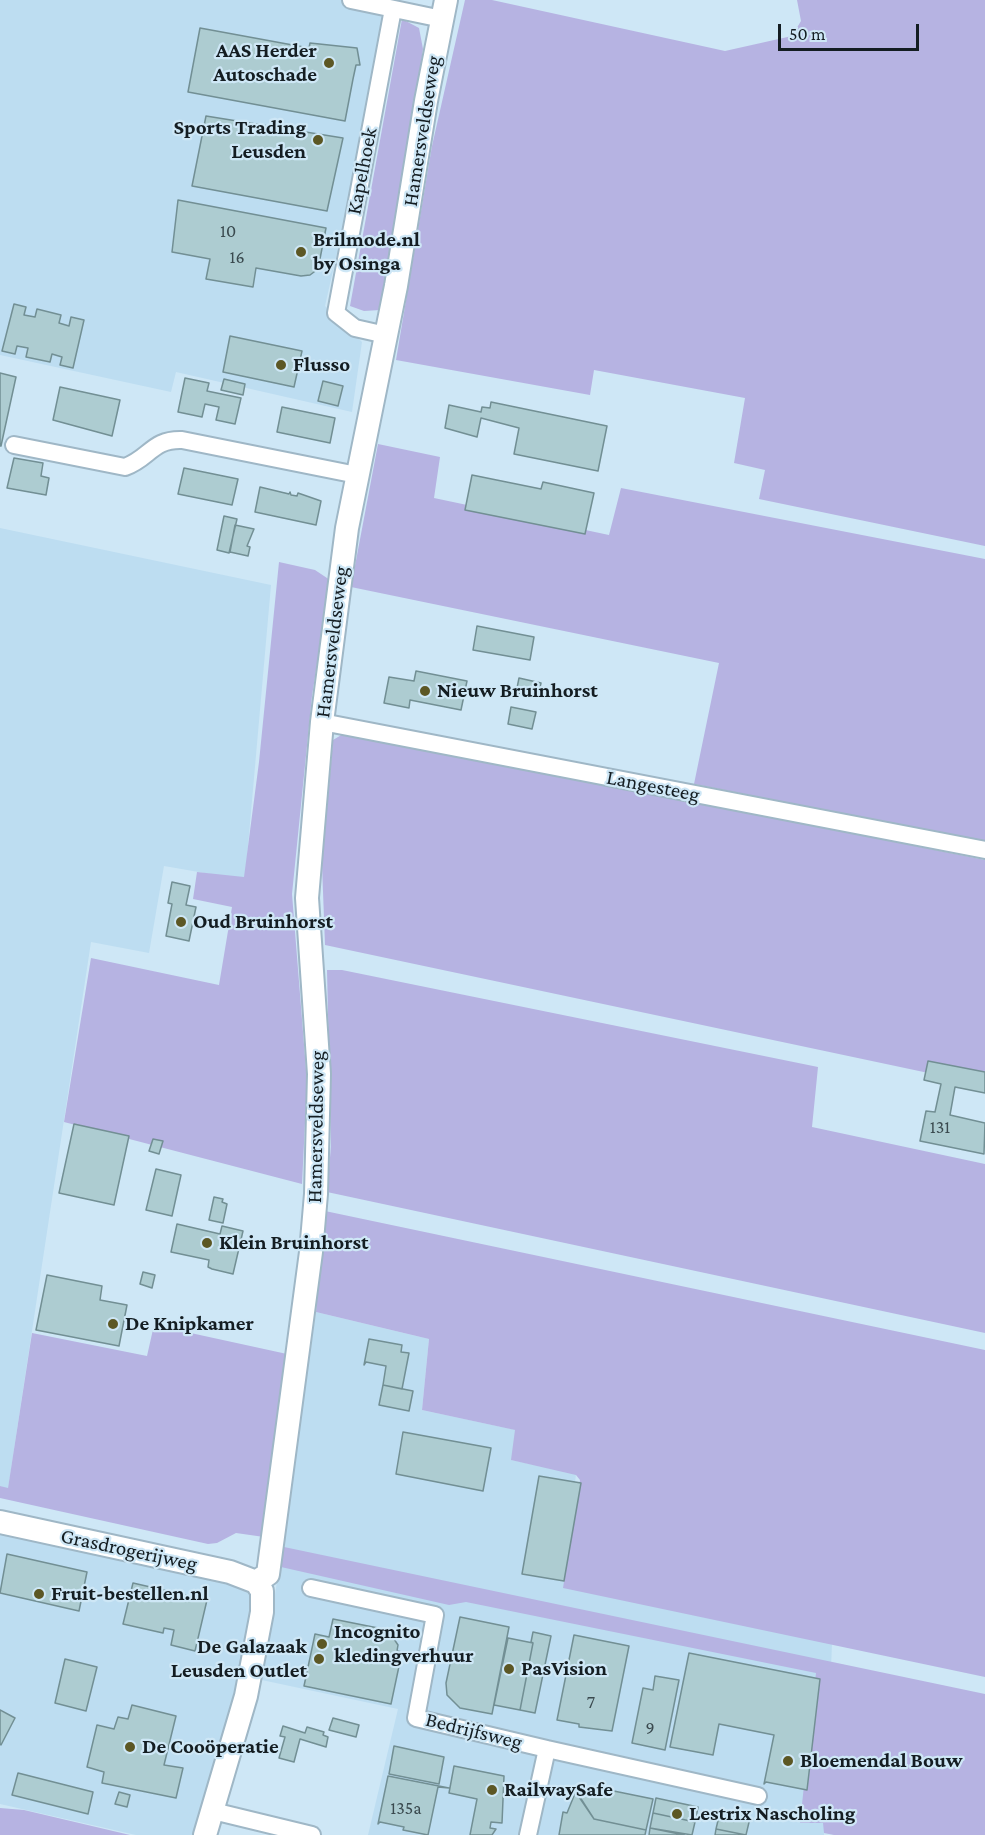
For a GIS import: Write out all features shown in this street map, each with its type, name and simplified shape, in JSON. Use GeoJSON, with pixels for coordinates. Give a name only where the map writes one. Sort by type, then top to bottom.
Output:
{"type":"FeatureCollection","features":[{"type":"Feature","properties":{"kind":"street"},"geometry":{"type":"LineString","coordinates":[[351,0],[393,9],[444,9]]}},
{"type":"Feature","properties":{"kind":"street","name":"Kapelhoek"},"geometry":{"type":"LineString","coordinates":[[386,335],[355,328],[336,313],[393,9]]}},
{"type":"Feature","properties":{"kind":"street","name":"Hamersveldseweg"},"geometry":{"type":"LineString","coordinates":[[256,1582],[268,1575],[303,1321],[316,1194],[319,1074],[307,898],[322,722],[357,475],[386,335],[444,9]]}},
{"type":"Feature","properties":{"kind":"street"},"geometry":{"type":"LineString","coordinates":[[14,445],[125,467],[134,464],[162,441],[182,440],[357,475]]}},
{"type":"Feature","properties":{"kind":"street","name":"Langesteeg"},"geometry":{"type":"LineString","coordinates":[[322,722],[985,850]]}},
{"type":"Feature","properties":{"kind":"street","name":"Grasdrogerijweg"},"geometry":{"type":"LineString","coordinates":[[0,1522],[230,1572],[256,1582]]}},
{"type":"Feature","properties":{"kind":"street"},"geometry":{"type":"LineString","coordinates":[[205,1835],[243,1707],[258,1633],[263,1601],[262,1591],[256,1582]]}},
{"type":"Feature","properties":{"kind":"street","name":"Bedrijfsweg"},"geometry":{"type":"LineString","coordinates":[[311,1588],[435,1615],[416,1718],[758,1797]]}},
{"type":"Feature","properties":{"kind":"street","name":"Bedrijfsweg"},"geometry":{"type":"LineString","coordinates":[[528,1835],[547,1749]]}},
{"type":"Feature","properties":{"kind":"street"},"geometry":{"type":"LineString","coordinates":[[213,1811],[312,1835]]}},
{"type":"Feature","properties":{"kind":"shaded area"},"geometry":{"type":"Polygon","coordinates":[[[0,0],[394,0],[325,306],[362,342],[352,412],[176,372],[171,392],[0,355],[0,0]]]}},
{"type":"Feature","properties":{"kind":"shaded area"},"geometry":{"type":"Polygon","coordinates":[[[465,0],[492,0],[725,51],[792,36],[801,21],[797,0],[985,0],[985,546],[759,499],[765,470],[734,463],[745,398],[594,370],[590,395],[396,360],[432,146],[465,0]]]}},
{"type":"Feature","properties":{"kind":"shaded area"},"geometry":{"type":"Polygon","coordinates":[[[402,19],[419,28],[423,49],[409,153],[380,310],[364,311],[350,306],[402,19]]]}},
{"type":"Feature","properties":{"kind":"shaded area"},"geometry":{"type":"Polygon","coordinates":[[[378,444],[440,457],[434,498],[609,535],[621,488],[985,559],[985,842],[694,784],[719,663],[351,587],[378,444]]]}},
{"type":"Feature","properties":{"kind":"shaded area"},"geometry":{"type":"Polygon","coordinates":[[[0,528],[271,585],[245,880],[164,866],[149,953],[91,942],[8,1489],[0,1486],[0,528]]]}},
{"type":"Feature","properties":{"kind":"shaded area"},"geometry":{"type":"Polygon","coordinates":[[[279,562],[315,570],[330,580],[312,696],[292,894],[307,1082],[302,1184],[64,1122],[91,958],[219,985],[232,907],[193,899],[197,872],[244,877],[259,762],[279,562]]]}},
{"type":"Feature","properties":{"kind":"shaded area"},"geometry":{"type":"Polygon","coordinates":[[[343,734],[448,752],[985,860],[985,1085],[325,945],[322,865],[333,740],[343,734]]]}},
{"type":"Feature","properties":{"kind":"shaded area"},"geometry":{"type":"Polygon","coordinates":[[[327,970],[342,970],[818,1067],[812,1127],[985,1164],[985,1333],[327,1192],[331,1146],[327,970]]]}},
{"type":"Feature","properties":{"kind":"shaded area"},"geometry":{"type":"Polygon","coordinates":[[[325,1211],[985,1350],[985,1677],[563,1588],[580,1480],[576,1475],[511,1460],[515,1430],[422,1410],[429,1339],[316,1312],[325,1211]]]}},
{"type":"Feature","properties":{"kind":"shaded area"},"geometry":{"type":"Polygon","coordinates":[[[316,1312],[429,1339],[422,1410],[516,1430],[512,1460],[576,1474],[564,1581],[832,1644],[824,1835],[368,1835],[398,1709],[257,1679],[212,1835],[136,1835],[0,1804],[0,1528],[275,1595],[316,1312]]]}},
{"type":"Feature","properties":{"kind":"shaded area"},"geometry":{"type":"Polygon","coordinates":[[[154,1325],[287,1354],[264,1537],[236,1533],[217,1543],[208,1544],[0,1498],[0,1486],[8,1488],[32,1333],[147,1356],[154,1325]]]}},
{"type":"Feature","properties":{"kind":"shaded area"},"geometry":{"type":"Polygon","coordinates":[[[284,1547],[985,1694],[985,1835],[834,1835],[824,1833],[823,1823],[800,1823],[816,1673],[466,1602],[449,1605],[281,1567],[284,1547]]]}},
{"type":"Feature","properties":{"kind":"shaded area"},"geometry":{"type":"Polygon","coordinates":[[[0,1808],[24,1810],[130,1835],[0,1835],[0,1808]]]}},
{"type":"Feature","properties":{"kind":"building"},"geometry":{"type":"Polygon","coordinates":[[[200,28],[309,48],[310,43],[357,48],[360,65],[356,65],[345,121],[188,92],[200,28]]]}},
{"type":"Feature","properties":{"kind":"building"},"geometry":{"type":"Polygon","coordinates":[[[206,116],[343,138],[327,211],[192,186],[206,116]]]}},
{"type":"Feature","properties":{"kind":"building"},"geometry":{"type":"Polygon","coordinates":[[[178,200],[326,228],[318,269],[310,275],[301,276],[256,268],[253,287],[206,279],[210,259],[172,252],[178,200]]]}},
{"type":"Feature","properties":{"kind":"building"},"geometry":{"type":"Polygon","coordinates":[[[14,304],[26,307],[24,315],[35,317],[37,309],[61,315],[59,323],[69,326],[71,317],[84,320],[73,368],[60,365],[62,357],[52,354],[50,362],[26,357],[28,348],[17,346],[15,354],[2,351],[14,304]]]}},
{"type":"Feature","properties":{"kind":"building"},"geometry":{"type":"Polygon","coordinates":[[[230,336],[302,351],[294,387],[223,372],[230,336]]]}},
{"type":"Feature","properties":{"kind":"building"},"geometry":{"type":"Polygon","coordinates":[[[0,373],[16,377],[1,446],[0,446],[0,373]]]}},
{"type":"Feature","properties":{"kind":"building"},"geometry":{"type":"Polygon","coordinates":[[[185,378],[209,383],[207,391],[241,398],[235,424],[216,420],[219,407],[205,404],[202,417],[178,412],[185,378]]]}},
{"type":"Feature","properties":{"kind":"building"},"geometry":{"type":"Polygon","coordinates":[[[224,379],[245,384],[243,395],[221,390],[224,379]]]}},
{"type":"Feature","properties":{"kind":"building"},"geometry":{"type":"Polygon","coordinates":[[[323,381],[343,386],[338,406],[318,401],[323,381]]]}},
{"type":"Feature","properties":{"kind":"building"},"geometry":{"type":"Polygon","coordinates":[[[60,387],[120,400],[112,436],[53,420],[60,387]]]}},
{"type":"Feature","properties":{"kind":"building"},"geometry":{"type":"Polygon","coordinates":[[[491,402],[607,426],[598,471],[514,454],[519,428],[481,418],[477,437],[445,428],[449,405],[481,412],[482,407],[490,408],[491,402]]]}},
{"type":"Feature","properties":{"kind":"building"},"geometry":{"type":"Polygon","coordinates":[[[282,407],[335,418],[330,443],[277,432],[282,407]]]}},
{"type":"Feature","properties":{"kind":"building"},"geometry":{"type":"Polygon","coordinates":[[[14,458],[43,463],[41,476],[49,478],[46,495],[7,488],[14,458]]]}},
{"type":"Feature","properties":{"kind":"building"},"geometry":{"type":"Polygon","coordinates":[[[184,468],[238,479],[232,505],[178,494],[184,468]]]}},
{"type":"Feature","properties":{"kind":"building"},"geometry":{"type":"Polygon","coordinates":[[[472,475],[541,489],[543,482],[594,493],[585,534],[465,510],[472,475]]]}},
{"type":"Feature","properties":{"kind":"building"},"geometry":{"type":"Polygon","coordinates":[[[260,487],[289,494],[290,492],[291,495],[297,496],[298,493],[321,501],[316,525],[255,512],[260,487]]]}},
{"type":"Feature","properties":{"kind":"building"},"geometry":{"type":"Polygon","coordinates":[[[224,516],[237,519],[229,553],[217,550],[224,516]]]}},
{"type":"Feature","properties":{"kind":"building"},"geometry":{"type":"Polygon","coordinates":[[[235,525],[254,529],[247,546],[250,547],[248,556],[230,552],[235,525]]]}},
{"type":"Feature","properties":{"kind":"building"},"geometry":{"type":"Polygon","coordinates":[[[477,626],[534,637],[530,660],[473,650],[477,626]]]}},
{"type":"Feature","properties":{"kind":"building","name":"Nieuw Bruinhorst"},"geometry":{"type":"Polygon","coordinates":[[[416,671],[467,681],[461,710],[410,700],[409,708],[384,703],[389,677],[414,681],[416,671]]]}},
{"type":"Feature","properties":{"kind":"building"},"geometry":{"type":"Polygon","coordinates":[[[519,678],[541,683],[538,697],[516,693],[519,678]]]}},
{"type":"Feature","properties":{"kind":"building"},"geometry":{"type":"Polygon","coordinates":[[[511,707],[536,712],[532,729],[508,724],[511,707]]]}},
{"type":"Feature","properties":{"kind":"building","name":"Oud Bruinhorst"},"geometry":{"type":"Polygon","coordinates":[[[172,882],[190,886],[186,905],[196,907],[189,941],[166,936],[172,904],[168,903],[172,882]]]}},
{"type":"Feature","properties":{"kind":"building"},"geometry":{"type":"Polygon","coordinates":[[[928,1061],[985,1072],[985,1093],[955,1087],[950,1115],[985,1123],[984,1154],[920,1141],[926,1111],[935,1112],[941,1084],[924,1080],[928,1061]]]}},
{"type":"Feature","properties":{"kind":"building"},"geometry":{"type":"Polygon","coordinates":[[[74,1124],[129,1136],[114,1205],[59,1193],[74,1124]]]}},
{"type":"Feature","properties":{"kind":"building"},"geometry":{"type":"Polygon","coordinates":[[[153,1139],[163,1141],[159,1154],[149,1151],[153,1139]]]}},
{"type":"Feature","properties":{"kind":"building"},"geometry":{"type":"Polygon","coordinates":[[[156,1169],[181,1175],[172,1216],[146,1210],[156,1169]]]}},
{"type":"Feature","properties":{"kind":"building"},"geometry":{"type":"Polygon","coordinates":[[[214,1197],[223,1199],[222,1202],[227,1204],[223,1223],[209,1220],[214,1197]]]}},
{"type":"Feature","properties":{"kind":"building","name":"Klein Bruinhorst"},"geometry":{"type":"Polygon","coordinates":[[[177,1224],[220,1234],[222,1226],[243,1231],[233,1274],[208,1267],[209,1260],[171,1252],[177,1224]]]}},
{"type":"Feature","properties":{"kind":"building"},"geometry":{"type":"Polygon","coordinates":[[[143,1272],[155,1275],[152,1288],[140,1284],[143,1272]]]}},
{"type":"Feature","properties":{"kind":"building"},"geometry":{"type":"Polygon","coordinates":[[[47,1275],[102,1286],[100,1300],[127,1305],[119,1346],[36,1330],[47,1275]]]}},
{"type":"Feature","properties":{"kind":"building"},"geometry":{"type":"Polygon","coordinates":[[[369,1339],[402,1345],[401,1352],[409,1353],[402,1389],[383,1385],[386,1366],[366,1362],[364,1365],[369,1339]]]}},
{"type":"Feature","properties":{"kind":"building"},"geometry":{"type":"Polygon","coordinates":[[[383,1385],[413,1391],[409,1411],[379,1405],[383,1385]]]}},
{"type":"Feature","properties":{"kind":"building"},"geometry":{"type":"Polygon","coordinates":[[[403,1432],[491,1448],[483,1491],[396,1474],[403,1432]]]}},
{"type":"Feature","properties":{"kind":"building"},"geometry":{"type":"Polygon","coordinates":[[[539,1476],[581,1483],[564,1581],[522,1574],[539,1476]]]}},
{"type":"Feature","properties":{"kind":"building"},"geometry":{"type":"Polygon","coordinates":[[[7,1554],[87,1572],[79,1611],[0,1593],[7,1554]]]}},
{"type":"Feature","properties":{"kind":"building"},"geometry":{"type":"Polygon","coordinates":[[[133,1583],[172,1592],[171,1597],[181,1599],[182,1594],[207,1600],[195,1651],[171,1645],[174,1630],[164,1628],[163,1633],[123,1624],[133,1583]]]}},
{"type":"Feature","properties":{"kind":"building"},"geometry":{"type":"Polygon","coordinates":[[[460,1617],[509,1627],[492,1714],[460,1708],[447,1695],[446,1683],[460,1617]]]}},
{"type":"Feature","properties":{"kind":"building"},"geometry":{"type":"Polygon","coordinates":[[[333,1619],[388,1630],[398,1645],[397,1651],[402,1652],[391,1704],[304,1686],[315,1634],[329,1637],[333,1619]]]}},
{"type":"Feature","properties":{"kind":"building"},"geometry":{"type":"Polygon","coordinates":[[[533,1632],[551,1636],[535,1713],[520,1710],[533,1643],[531,1642],[533,1632]]]}},
{"type":"Feature","properties":{"kind":"building"},"geometry":{"type":"Polygon","coordinates":[[[574,1635],[629,1646],[612,1731],[579,1727],[579,1724],[557,1720],[574,1635]]]}},
{"type":"Feature","properties":{"kind":"building"},"geometry":{"type":"Polygon","coordinates":[[[508,1638],[533,1643],[520,1710],[494,1705],[508,1638]]]}},
{"type":"Feature","properties":{"kind":"building"},"geometry":{"type":"Polygon","coordinates":[[[689,1653],[820,1679],[807,1790],[766,1782],[764,1784],[774,1735],[719,1724],[713,1755],[670,1747],[689,1653]]]}},
{"type":"Feature","properties":{"kind":"building"},"geometry":{"type":"Polygon","coordinates":[[[65,1659],[97,1667],[86,1711],[55,1703],[65,1659]]]}},
{"type":"Feature","properties":{"kind":"building"},"geometry":{"type":"Polygon","coordinates":[[[655,1676],[679,1680],[665,1750],[632,1743],[643,1688],[653,1690],[655,1676]]]}},
{"type":"Feature","properties":{"kind":"building","name":"De Cooöperatie"},"geometry":{"type":"Polygon","coordinates":[[[132,1705],[176,1716],[164,1765],[183,1768],[176,1798],[102,1783],[104,1772],[87,1767],[97,1725],[114,1729],[118,1717],[128,1719],[132,1705]]]}},
{"type":"Feature","properties":{"kind":"building"},"geometry":{"type":"Polygon","coordinates":[[[0,1710],[15,1718],[1,1745],[0,1744],[0,1710]]]}},
{"type":"Feature","properties":{"kind":"building"},"geometry":{"type":"Polygon","coordinates":[[[333,1718],[359,1725],[356,1737],[329,1730],[333,1718]]]}},
{"type":"Feature","properties":{"kind":"building"},"geometry":{"type":"Polygon","coordinates":[[[283,1726],[305,1733],[307,1727],[324,1732],[323,1735],[328,1737],[326,1747],[300,1739],[294,1762],[279,1758],[285,1737],[280,1736],[283,1726]]]}},
{"type":"Feature","properties":{"kind":"building"},"geometry":{"type":"Polygon","coordinates":[[[394,1746],[444,1757],[439,1784],[389,1774],[394,1746]]]}},
{"type":"Feature","properties":{"kind":"building"},"geometry":{"type":"Polygon","coordinates":[[[454,1766],[504,1776],[502,1823],[491,1822],[490,1828],[496,1829],[492,1835],[470,1835],[477,1799],[449,1793],[454,1766]]]}},
{"type":"Feature","properties":{"kind":"building"},"geometry":{"type":"Polygon","coordinates":[[[18,1773],[93,1792],[88,1814],[12,1795],[18,1773]]]}},
{"type":"Feature","properties":{"kind":"building"},"geometry":{"type":"Polygon","coordinates":[[[388,1776],[449,1788],[438,1787],[428,1835],[403,1830],[404,1827],[380,1822],[378,1824],[388,1776]]]}},
{"type":"Feature","properties":{"kind":"building"},"geometry":{"type":"Polygon","coordinates":[[[599,1788],[653,1799],[646,1830],[594,1819],[577,1794],[586,1791],[599,1792],[599,1788]]]}},
{"type":"Feature","properties":{"kind":"building"},"geometry":{"type":"Polygon","coordinates":[[[576,1791],[594,1819],[646,1830],[645,1835],[559,1835],[563,1812],[567,1813],[576,1791]]]}},
{"type":"Feature","properties":{"kind":"building"},"geometry":{"type":"Polygon","coordinates":[[[119,1792],[130,1795],[127,1807],[115,1804],[119,1792]]]}},
{"type":"Feature","properties":{"kind":"building"},"geometry":{"type":"Polygon","coordinates":[[[656,1798],[698,1807],[695,1822],[653,1813],[656,1798]]]}},
{"type":"Feature","properties":{"kind":"building"},"geometry":{"type":"Polygon","coordinates":[[[720,1812],[750,1818],[746,1835],[716,1829],[720,1812]]]}},
{"type":"Feature","properties":{"kind":"building"},"geometry":{"type":"Polygon","coordinates":[[[653,1813],[695,1822],[692,1835],[650,1828],[653,1813]]]}},
{"type":"Feature","properties":{"kind":"building"},"geometry":{"type":"Polygon","coordinates":[[[650,1828],[684,1835],[649,1835],[650,1828]]]}},
{"type":"Feature","properties":{"kind":"building"},"geometry":{"type":"Polygon","coordinates":[[[716,1829],[746,1835],[715,1835],[716,1829]]]}},
{"type":"Feature","properties":{"kind":"place","name":"AAS Herder Autoschade"},"geometry":{"type":"Point","coordinates":[329,63]}},
{"type":"Feature","properties":{"kind":"place","name":"Sports Trading Leusden"},"geometry":{"type":"Point","coordinates":[318,140]}},
{"type":"Feature","properties":{"kind":"place","name":"Brilmode.nl by Osinga"},"geometry":{"type":"Point","coordinates":[301,252]}},
{"type":"Feature","properties":{"kind":"place","name":"Flusso"},"geometry":{"type":"Point","coordinates":[281,365]}},
{"type":"Feature","properties":{"kind":"place","name":"Nieuw Bruinhorst"},"geometry":{"type":"Point","coordinates":[425,691]}},
{"type":"Feature","properties":{"kind":"place","name":"Oud Bruinhorst"},"geometry":{"type":"Point","coordinates":[181,922]}},
{"type":"Feature","properties":{"kind":"place","name":"Klein Bruinhorst"},"geometry":{"type":"Point","coordinates":[207,1243]}},
{"type":"Feature","properties":{"kind":"place","name":"De Knipkamer"},"geometry":{"type":"Point","coordinates":[113,1324]}},
{"type":"Feature","properties":{"kind":"place","name":"Fruit-bestellen.nl"},"geometry":{"type":"Point","coordinates":[39,1594]}},
{"type":"Feature","properties":{"kind":"place","name":"Incognito kledingverhuur"},"geometry":{"type":"Point","coordinates":[322,1644]}},
{"type":"Feature","properties":{"kind":"place","name":"De Galazaak Leusden Outlet"},"geometry":{"type":"Point","coordinates":[319,1659]}},
{"type":"Feature","properties":{"kind":"place","name":"PasVision"},"geometry":{"type":"Point","coordinates":[509,1669]}},
{"type":"Feature","properties":{"kind":"place","name":"De Cooöperatie"},"geometry":{"type":"Point","coordinates":[130,1747]}},
{"type":"Feature","properties":{"kind":"place","name":"Bloemendal Bouw"},"geometry":{"type":"Point","coordinates":[788,1761]}},
{"type":"Feature","properties":{"kind":"place","name":"RailwaySafe"},"geometry":{"type":"Point","coordinates":[492,1790]}},
{"type":"Feature","properties":{"kind":"place","name":"Lestrix Nascholing"},"geometry":{"type":"Point","coordinates":[677,1814]}}]}
